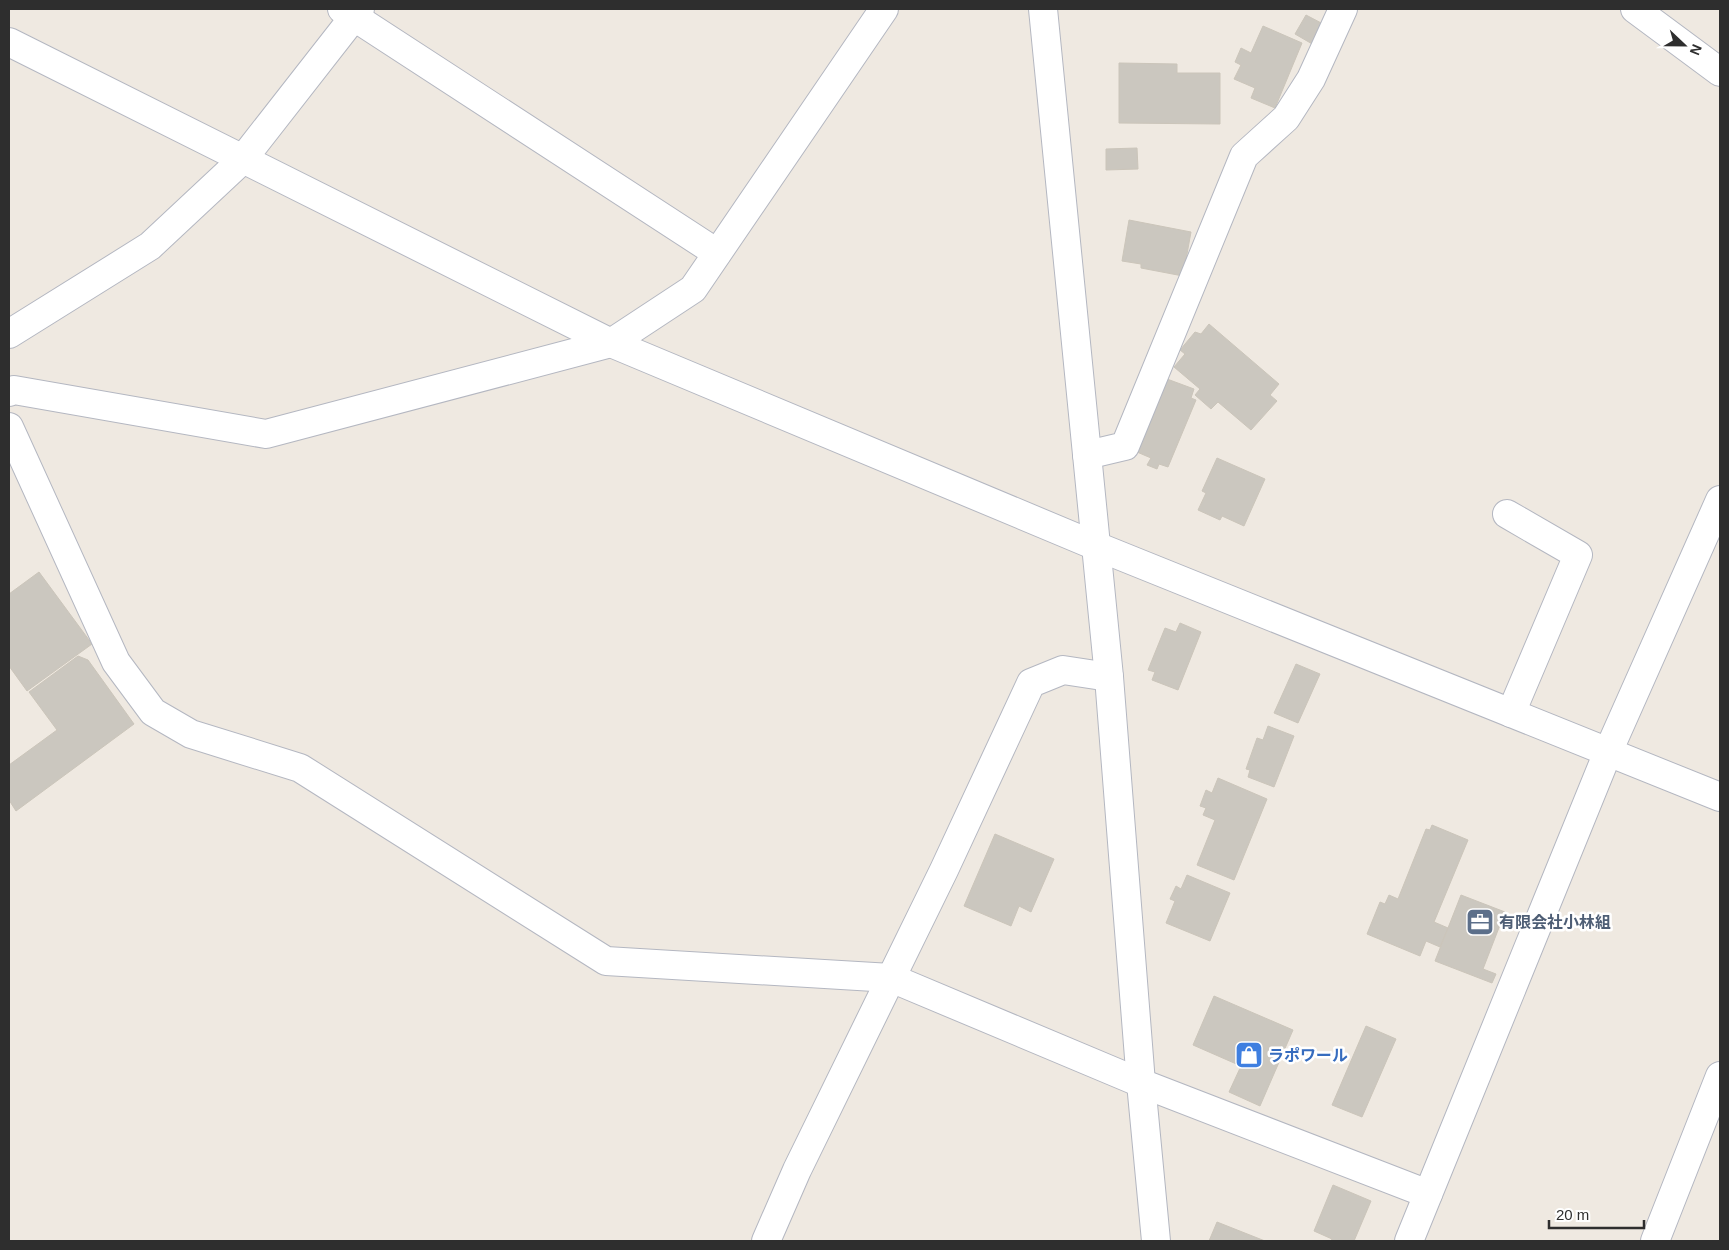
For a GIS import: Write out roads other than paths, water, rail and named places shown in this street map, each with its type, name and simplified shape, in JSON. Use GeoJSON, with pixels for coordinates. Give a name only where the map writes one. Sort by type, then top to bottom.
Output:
{"type":"FeatureCollection","features":[{"type":"Feature","properties":{"kind":"street"},"geometry":{"type":"LineString","coordinates":[[9,392],[14,390],[266,434],[611,343],[693,289],[884,9]]}},
{"type":"Feature","properties":{"kind":"street"},"geometry":{"type":"LineString","coordinates":[[1044,9],[1109,677],[1141,1083],[1156,1241]]}},
{"type":"Feature","properties":{"kind":"street"},"geometry":{"type":"LineString","coordinates":[[1087,455],[1125,446],[1244,156],[1286,118],[1310,79],[1343,9]]}},
{"type":"Feature","properties":{"kind":"street"},"geometry":{"type":"LineString","coordinates":[[1635,9],[1720,72]]}},
{"type":"Feature","properties":{"kind":"street"},"geometry":{"type":"LineString","coordinates":[[9,334],[150,246],[242,160],[352,11],[717,252]]}},
{"type":"Feature","properties":{"kind":"street"},"geometry":{"type":"LineString","coordinates":[[9,42],[611,343],[1096,546],[1720,797]]}},
{"type":"Feature","properties":{"kind":"street"},"geometry":{"type":"LineString","coordinates":[[9,427],[116,662],[153,712],[191,734],[300,768],[606,961],[891,978],[1141,1083],[1428,1194]]}},
{"type":"Feature","properties":{"kind":"street"},"geometry":{"type":"LineString","coordinates":[[1409,1241],[1608,752],[1720,500]]}},
{"type":"Feature","properties":{"kind":"street"},"geometry":{"type":"LineString","coordinates":[[1507,514],[1578,555],[1511,713]]}},
{"type":"Feature","properties":{"kind":"street"},"geometry":{"type":"LineString","coordinates":[[766,1241],[797,1170],[944,870],[1031,683],[1063,670],[1109,677]]}},
{"type":"Feature","properties":{"kind":"street"},"geometry":{"type":"LineString","coordinates":[[1655,1241],[1720,1076]]}},
{"type":"Feature","properties":{"kind":"place","name":"有限会社小林組"},"geometry":{"type":"Point","coordinates":[1480,922]}},
{"type":"Feature","properties":{"kind":"place","name":"ラポワール"},"geometry":{"type":"Point","coordinates":[1249,1055]}}]}
